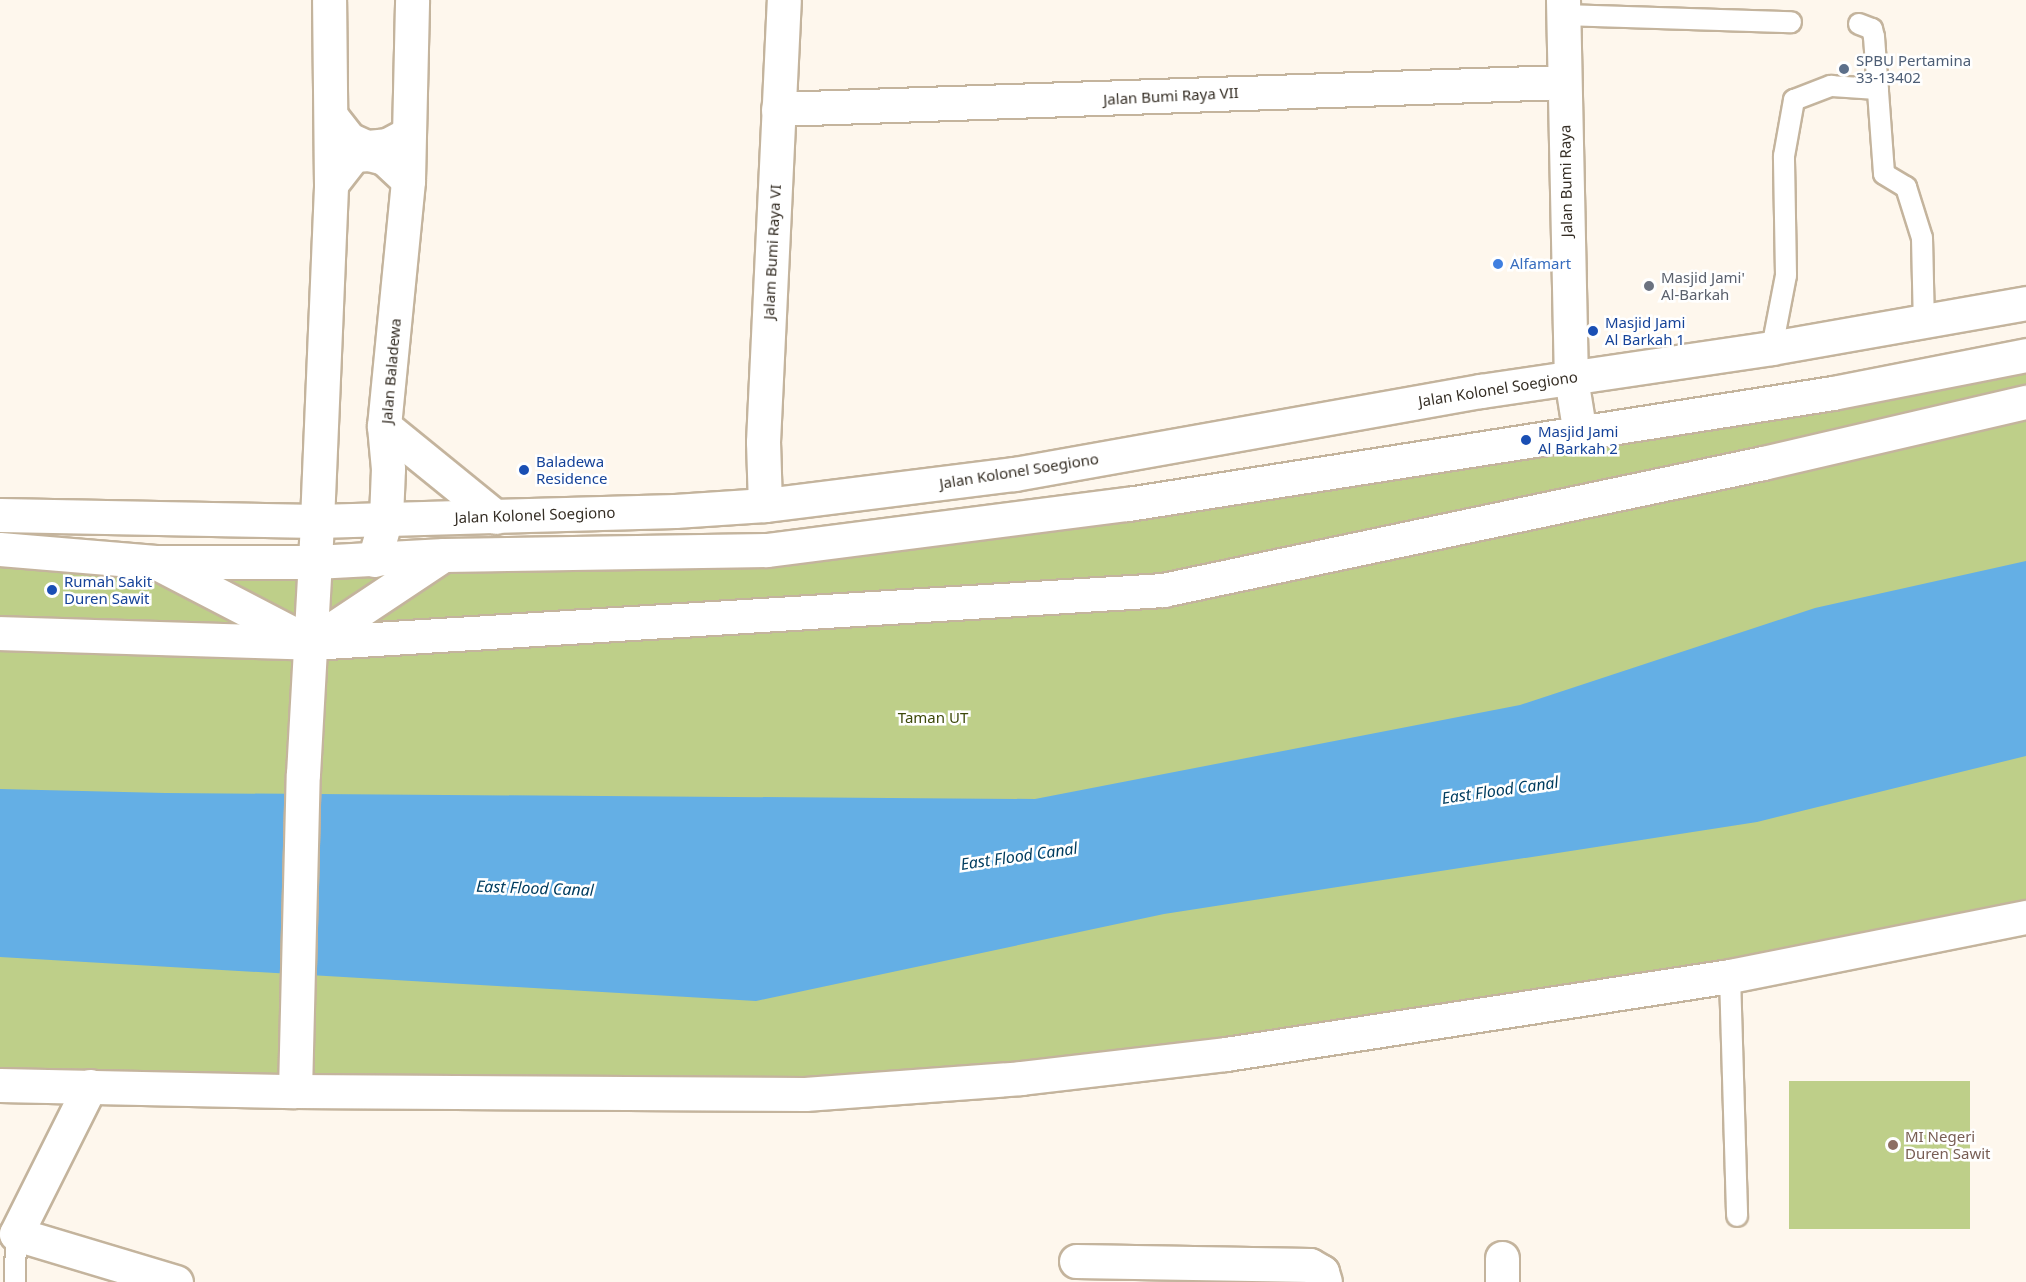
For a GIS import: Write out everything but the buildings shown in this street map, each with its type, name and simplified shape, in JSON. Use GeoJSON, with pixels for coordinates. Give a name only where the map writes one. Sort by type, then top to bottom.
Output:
{"type":"FeatureCollection","features":[{"type":"Feature","properties":{"kind":"street"},"geometry":{"type":"LineString","coordinates":[[295,1083],[303,774],[311,650],[331,184],[329,0]]}},
{"type":"Feature","properties":{"kind":"street","name":"Jalan Baladewa"},"geometry":{"type":"LineString","coordinates":[[374,560],[386,518],[388,469],[384,426],[408,180],[412,0]]}},
{"type":"Feature","properties":{"kind":"street","name":"Jalam Bumi Raya VI"},"geometry":{"type":"LineString","coordinates":[[765,505],[763,442],[784,0]]}},
{"type":"Feature","properties":{"kind":"street","name":"Jalan Bumi Raya"},"geometry":{"type":"LineString","coordinates":[[1563,8],[1571,378],[1580,434]]}},
{"type":"Feature","properties":{"kind":"street","name":"Jalan Bumi Raya VII"},"geometry":{"type":"LineString","coordinates":[[778,109],[1564,82]]}},
{"type":"Feature","properties":{"kind":"street"},"geometry":{"type":"LineString","coordinates":[[331,184],[354,155],[369,154],[384,158],[408,180]]}},
{"type":"Feature","properties":{"kind":"street","name":"Jalan Kolonel Soegiono"},"geometry":{"type":"LineString","coordinates":[[0,515],[317,520],[496,517],[675,511],[765,505],[1014,474],[1481,391],[1772,348],[1924,323],[2026,303]]}},
{"type":"Feature","properties":{"kind":"street"},"geometry":{"type":"LineString","coordinates":[[0,549],[155,562],[315,562],[444,555],[767,550],[1128,504],[1833,393],[2026,356]]}},
{"type":"Feature","properties":{"kind":"street"},"geometry":{"type":"LineString","coordinates":[[0,633],[311,650],[1163,590],[1762,463],[2026,402]]}},
{"type":"Feature","properties":{"kind":"street"},"geometry":{"type":"LineString","coordinates":[[384,426],[496,517]]}},
{"type":"Feature","properties":{"kind":"street"},"geometry":{"type":"LineString","coordinates":[[311,650],[444,555]]}},
{"type":"Feature","properties":{"kind":"street"},"geometry":{"type":"LineString","coordinates":[[155,562],[311,650]]}},
{"type":"Feature","properties":{"kind":"street"},"geometry":{"type":"LineString","coordinates":[[0,1085],[295,1083],[805,1094],[1021,1078],[1226,1054],[1730,976],[2026,917]]}},
{"type":"Feature","properties":{"kind":"street"},"geometry":{"type":"LineString","coordinates":[[90,1086],[8,1235],[176,1282]]}},
{"type":"Feature","properties":{"kind":"street"},"geometry":{"type":"LineString","coordinates":[[1076,1261],[1310,1265],[1322,1272],[1325,1282]]}},
{"type":"Feature","properties":{"kind":"lane"},"geometry":{"type":"LineString","coordinates":[[1563,8],[1791,22]]}},
{"type":"Feature","properties":{"kind":"lane"},"geometry":{"type":"LineString","coordinates":[[1859,24],[1872,29],[1874,37],[1884,174],[1906,187],[1922,238],[1924,323]]}},
{"type":"Feature","properties":{"kind":"lane"},"geometry":{"type":"LineString","coordinates":[[1772,348],[1786,275],[1784,156],[1794,100],[1831,86],[1878,89]]}},
{"type":"Feature","properties":{"kind":"lane"},"geometry":{"type":"LineString","coordinates":[[330,103],[346,128],[368,141],[386,139],[401,130],[410,117]]}},
{"type":"Feature","properties":{"kind":"lane"},"geometry":{"type":"LineString","coordinates":[[1730,976],[1737,1216]]}},
{"type":"Feature","properties":{"kind":"lane"},"geometry":{"type":"LineString","coordinates":[[8,1235],[15,1282]]}},
{"type":"Feature","properties":{"kind":"green space","name":"Taman UT"},"geometry":{"type":"Polygon","coordinates":[[[2026,355],[2026,917],[945,1084],[0,1084],[0,637],[312,657],[0,633],[0,549],[767,550],[2026,355]]]}},
{"type":"Feature","properties":{"kind":"green space"},"geometry":{"type":"Polygon","coordinates":[[[1789,1081],[1970,1081],[1970,1229],[1789,1229],[1789,1081]]]}},
{"type":"Feature","properties":{"kind":"water","name":"East Flood Canal"},"geometry":{"type":"Polygon","coordinates":[[[2026,561],[2026,756],[1757,822],[1164,914],[756,1001],[0,957],[0,789],[165,793],[1035,799],[1520,705],[1815,608],[2026,561]]]}},
{"type":"Feature","properties":{"kind":"place","name":"SPBU Pertamina 33-13402"},"geometry":{"type":"Point","coordinates":[1844,69]}},
{"type":"Feature","properties":{"kind":"place","name":"Alfamart"},"geometry":{"type":"Point","coordinates":[1498,264]}},
{"type":"Feature","properties":{"kind":"place","name":"Masjid Jami' Al-Barkah"},"geometry":{"type":"Point","coordinates":[1649,286]}},
{"type":"Feature","properties":{"kind":"place","name":"Masjid Jami Al Barkah 1"},"geometry":{"type":"Point","coordinates":[1593,331]}},
{"type":"Feature","properties":{"kind":"place","name":"Masjid Jami Al Barkah 2"},"geometry":{"type":"Point","coordinates":[1526,440]}},
{"type":"Feature","properties":{"kind":"place","name":"Baladewa Residence"},"geometry":{"type":"Point","coordinates":[524,470]}},
{"type":"Feature","properties":{"kind":"place","name":"Rumah Sakit Duren Sawit"},"geometry":{"type":"Point","coordinates":[52,590]}},
{"type":"Feature","properties":{"kind":"place","name":"MI Negeri Duren Sawit"},"geometry":{"type":"Point","coordinates":[1893,1145]}}]}
